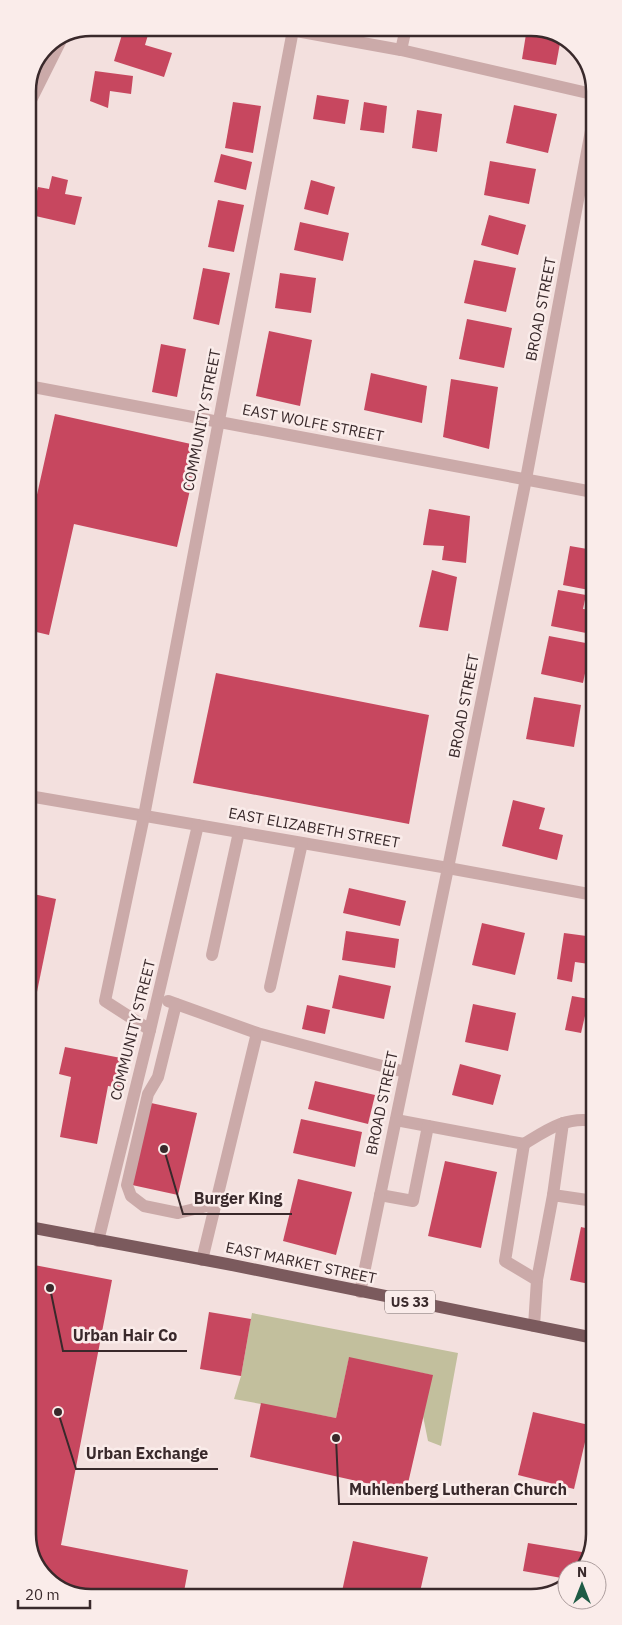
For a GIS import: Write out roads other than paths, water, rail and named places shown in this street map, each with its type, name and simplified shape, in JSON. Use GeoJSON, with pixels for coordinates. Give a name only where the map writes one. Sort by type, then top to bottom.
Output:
{"type":"FeatureCollection","features":[{"type":"Feature","properties":{"kind":"main road","name":"EAST MARKET STREET"},"geometry":{"type":"LineString","coordinates":[[36,1228],[586,1336]]}},
{"type":"Feature","properties":{"kind":"street","name":"COMMUNITY STREET"},"geometry":{"type":"LineString","coordinates":[[150,1030],[105,1001],[144,816],[218,422],[285,36]]}},
{"type":"Feature","properties":{"kind":"street"},"geometry":{"type":"LineString","coordinates":[[324,36],[401,50],[586,93]]}},
{"type":"Feature","properties":{"kind":"street"},"geometry":{"type":"LineString","coordinates":[[401,50],[404,36]]}},
{"type":"Feature","properties":{"kind":"street"},"geometry":{"type":"LineString","coordinates":[[36,90],[55,50]]}},
{"type":"Feature","properties":{"kind":"street","name":"BROAD STREET"},"geometry":{"type":"LineString","coordinates":[[360,1292],[526,479],[586,157]]}},
{"type":"Feature","properties":{"kind":"street","name":"EAST WOLFE STREET"},"geometry":{"type":"LineString","coordinates":[[36,388],[586,491]]}},
{"type":"Feature","properties":{"kind":"street","name":"EAST ELIZABETH STREET"},"geometry":{"type":"LineString","coordinates":[[36,797],[586,894]]}},
{"type":"Feature","properties":{"kind":"street","name":"COMMUNITY STREET"},"geometry":{"type":"LineString","coordinates":[[98,1241],[198,825]]}},
{"type":"Feature","properties":{"kind":"street"},"geometry":{"type":"LineString","coordinates":[[212,956],[239,832]]}},
{"type":"Feature","properties":{"kind":"street"},"geometry":{"type":"LineString","coordinates":[[270,987],[302,843]]}},
{"type":"Feature","properties":{"kind":"street"},"geometry":{"type":"LineString","coordinates":[[158,997],[257,1033],[405,1072]]}},
{"type":"Feature","properties":{"kind":"street"},"geometry":{"type":"LineString","coordinates":[[176,1004],[158,1077],[148,1094],[127,1185],[131,1196],[144,1206],[178,1213],[215,1204]]}},
{"type":"Feature","properties":{"kind":"street"},"geometry":{"type":"LineString","coordinates":[[202,1260],[257,1033]]}},
{"type":"Feature","properties":{"kind":"street"},"geometry":{"type":"LineString","coordinates":[[396,1120],[524,1144],[554,1125],[581,1119],[586,1120]]}},
{"type":"Feature","properties":{"kind":"street"},"geometry":{"type":"LineString","coordinates":[[534,1326],[537,1280],[553,1194],[563,1123]]}},
{"type":"Feature","properties":{"kind":"street"},"geometry":{"type":"LineString","coordinates":[[380,1194],[414,1201],[428,1126]]}},
{"type":"Feature","properties":{"kind":"street"},"geometry":{"type":"LineString","coordinates":[[524,1144],[505,1261],[537,1280]]}},
{"type":"Feature","properties":{"kind":"street"},"geometry":{"type":"LineString","coordinates":[[553,1194],[586,1200]]}},
{"type":"Feature","properties":{"kind":"place","name":"Burger King"},"geometry":{"type":"Point","coordinates":[164,1149]}},
{"type":"Feature","properties":{"kind":"place","name":"Urban Hair Co"},"geometry":{"type":"Point","coordinates":[50,1288]}},
{"type":"Feature","properties":{"kind":"place","name":"Urban Exchange"},"geometry":{"type":"Point","coordinates":[58,1412]}},
{"type":"Feature","properties":{"kind":"place","name":"Muhlenberg Lutheran Church"},"geometry":{"type":"Point","coordinates":[336,1438]}}]}
